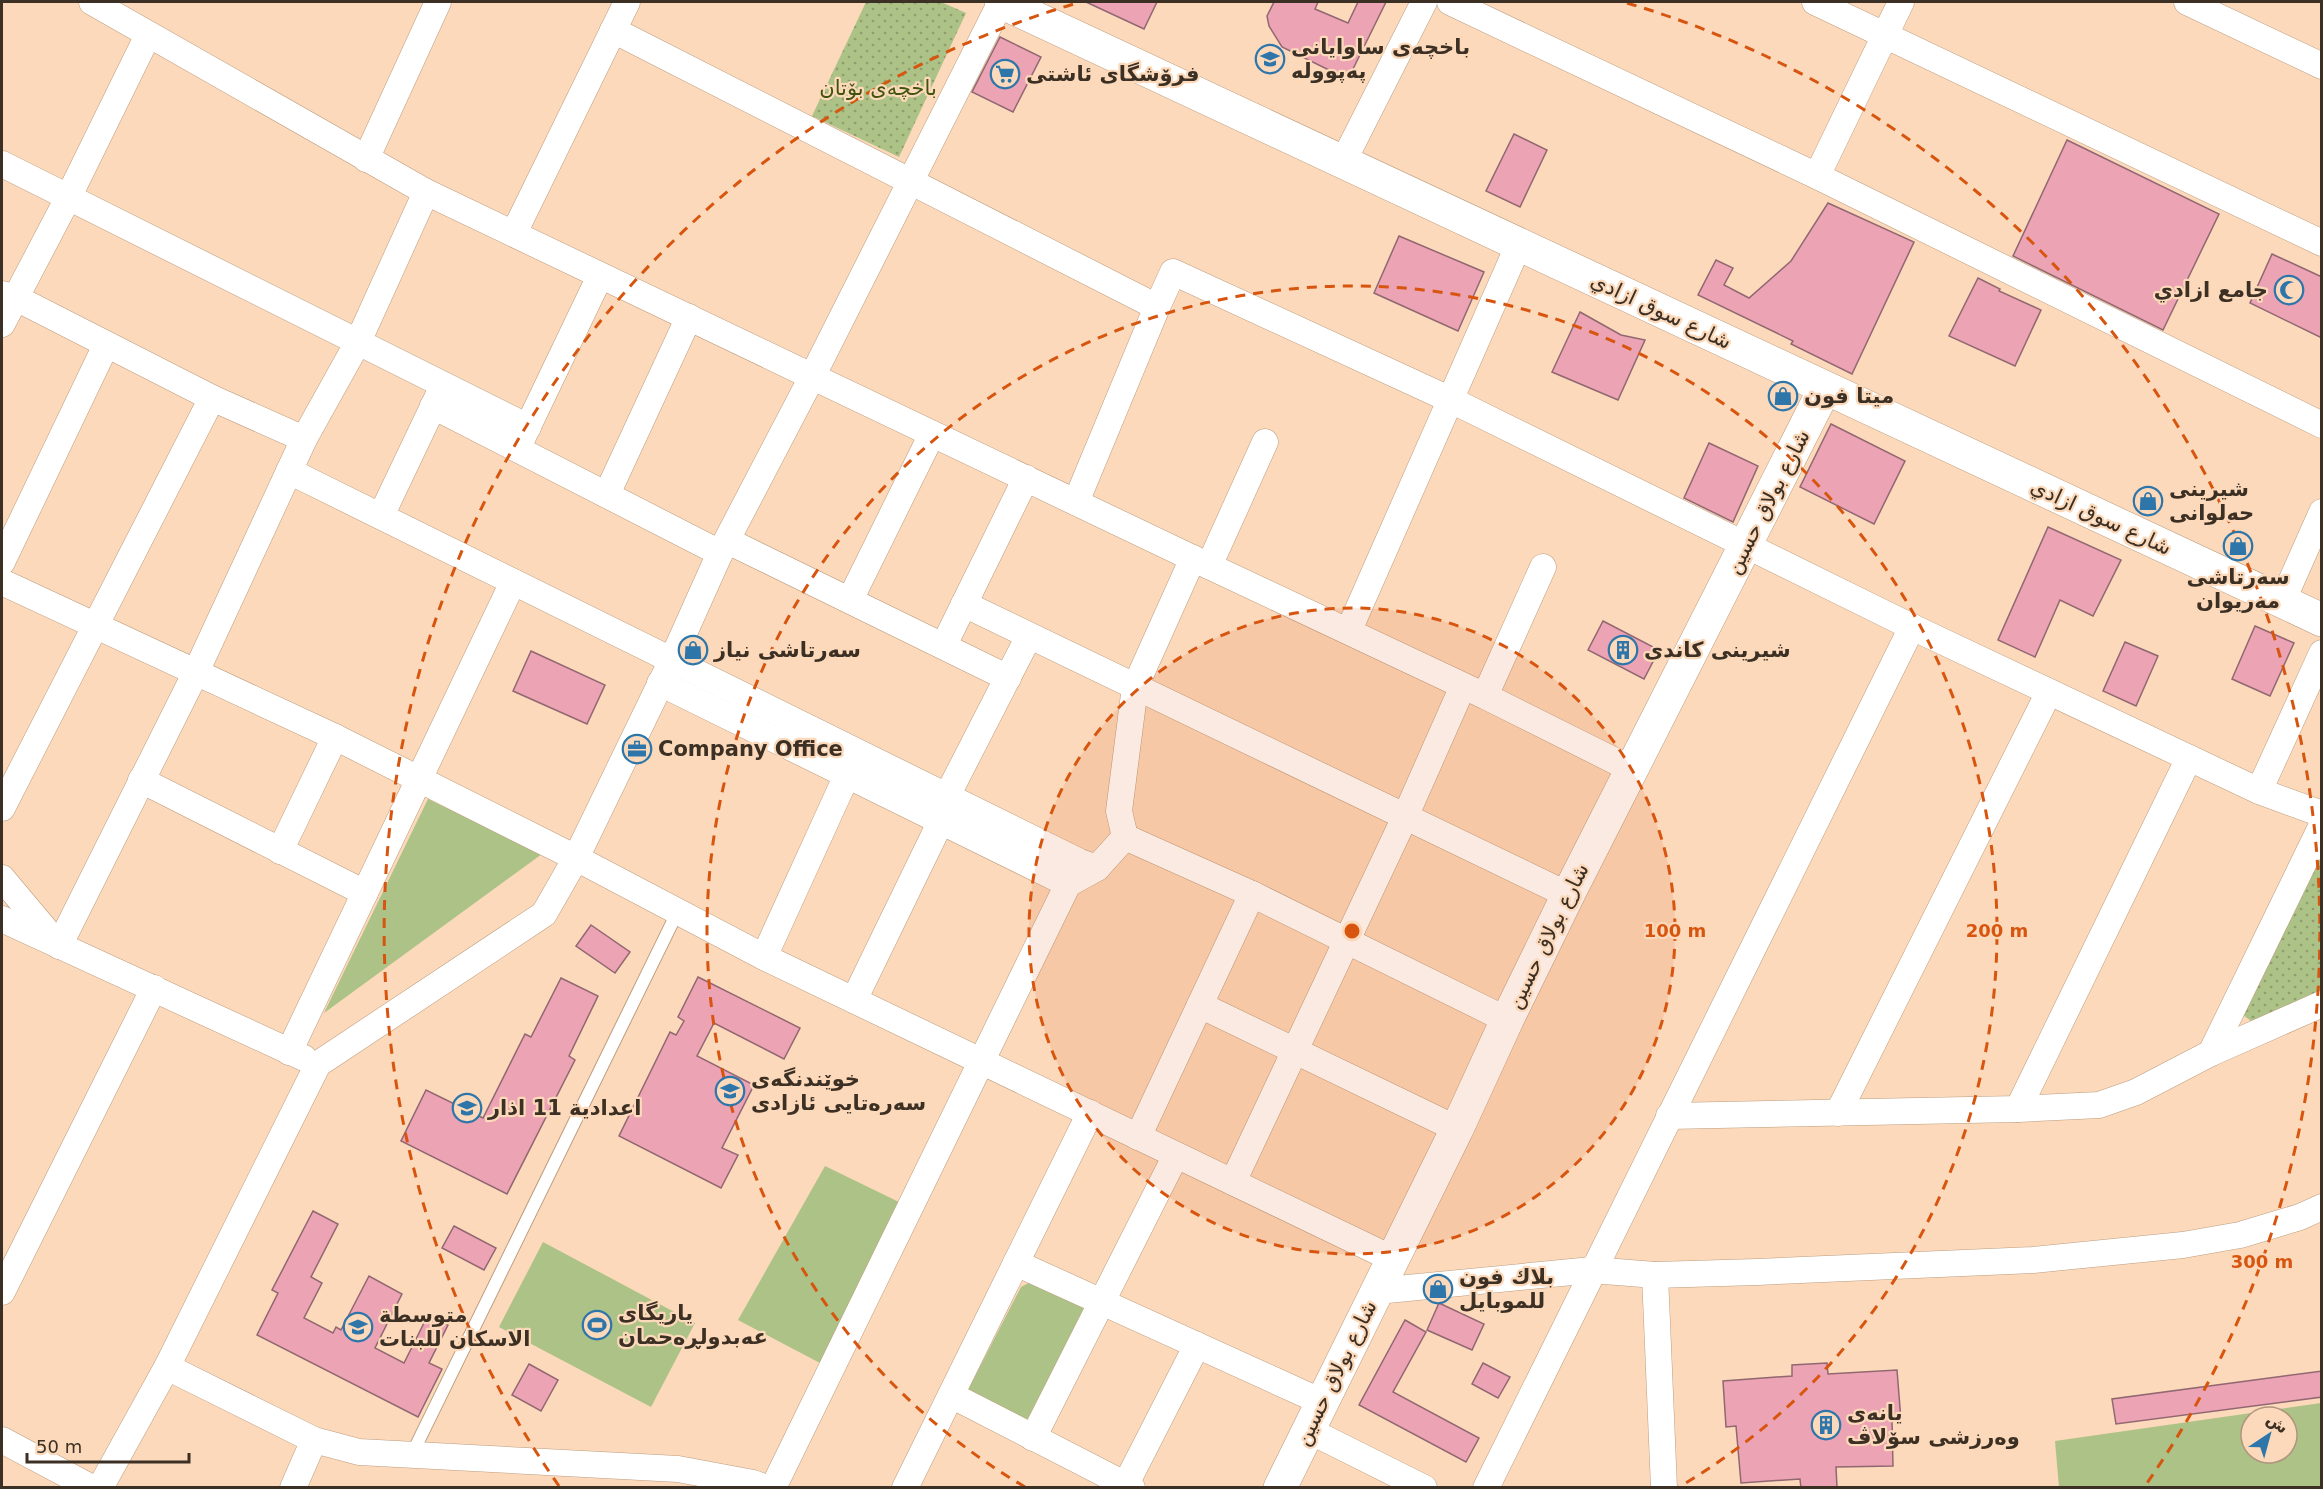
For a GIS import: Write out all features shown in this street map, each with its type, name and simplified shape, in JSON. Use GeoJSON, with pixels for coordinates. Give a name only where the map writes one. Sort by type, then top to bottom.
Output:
{"type":"FeatureCollection","features":[{"type":"Feature","properties":{"kind":"street"},"geometry":{"type":"LineString","coordinates":[[366,159],[438,2]]}},
{"type":"Feature","properties":{"kind":"street"},"geometry":{"type":"LineString","coordinates":[[514,233],[627,2]]}},
{"type":"Feature","properties":{"kind":"street"},"geometry":{"type":"LineString","coordinates":[[100,1488],[166,1366],[318,1064],[544,914],[576,858],[724,547],[1001,2]]}},
{"type":"Feature","properties":{"kind":"street","name":"شارع سوق ازادي"},"geometry":{"type":"LineString","coordinates":[[1001,2],[2322,620]]}},
{"type":"Feature","properties":{"kind":"street"},"geometry":{"type":"LineString","coordinates":[[1343,162],[1424,2]]}},
{"type":"Feature","properties":{"kind":"street"},"geometry":{"type":"LineString","coordinates":[[1450,2],[1817,176],[2322,425]]}},
{"type":"Feature","properties":{"kind":"street"},"geometry":{"type":"LineString","coordinates":[[1815,2],[2322,243]]}},
{"type":"Feature","properties":{"kind":"street"},"geometry":{"type":"LineString","coordinates":[[1817,176],[1901,2]]}},
{"type":"Feature","properties":{"kind":"street"},"geometry":{"type":"LineString","coordinates":[[2187,2],[2322,66]]}},
{"type":"Feature","properties":{"kind":"street"},"geometry":{"type":"LineString","coordinates":[[108,6],[148,35],[426,192],[1348,630],[1631,769]]}},
{"type":"Feature","properties":{"kind":"street"},"geometry":{"type":"LineString","coordinates":[[614,30],[1156,307]]}},
{"type":"Feature","properties":{"kind":"street"},"geometry":{"type":"LineString","coordinates":[[2,324],[9,296],[68,198],[148,35]]}},
{"type":"Feature","properties":{"kind":"street"},"geometry":{"type":"LineString","coordinates":[[2,164],[358,342],[438,396],[523,438],[607,494],[850,600],[1008,678]]}},
{"type":"Feature","properties":{"kind":"street"},"geometry":{"type":"LineString","coordinates":[[59,946],[196,672],[304,439],[358,342],[426,192]]}},
{"type":"Feature","properties":{"kind":"street"},"geometry":{"type":"LineString","coordinates":[[1348,630],[1519,244]]}},
{"type":"Feature","properties":{"kind":"street"},"geometry":{"type":"LineString","coordinates":[[1076,502],[1156,307],[1173,272],[1451,400],[2049,692],[2259,791],[2322,814]]}},
{"type":"Feature","properties":{"kind":"street"},"geometry":{"type":"LineString","coordinates":[[523,438],[600,276]]}},
{"type":"Feature","properties":{"kind":"street"},"geometry":{"type":"LineString","coordinates":[[9,296],[212,398],[304,439]]}},
{"type":"Feature","properties":{"kind":"street"},"geometry":{"type":"LineString","coordinates":[[607,494],[689,317]]}},
{"type":"Feature","properties":{"kind":"street"},"geometry":{"type":"LineString","coordinates":[[2,562],[106,345]]}},
{"type":"Feature","properties":{"kind":"street","name":"شارع بولاق حسين"},"geometry":{"type":"LineString","coordinates":[[1280,1488],[1457,1129],[1568,895],[1825,388]]}},
{"type":"Feature","properties":{"kind":"street"},"geometry":{"type":"LineString","coordinates":[[381,516],[438,396]]}},
{"type":"Feature","properties":{"kind":"street"},"geometry":{"type":"LineString","coordinates":[[2,808],[212,398]]}},
{"type":"Feature","properties":{"kind":"street"},"geometry":{"type":"LineString","coordinates":[[850,600],[932,434]]}},
{"type":"Feature","properties":{"kind":"street"},"geometry":{"type":"LineString","coordinates":[[1125,837],[1119,811],[1135,687],[1265,442]]}},
{"type":"Feature","properties":{"kind":"street"},"geometry":{"type":"LineString","coordinates":[[289,471],[1080,862],[1097,868]]}},
{"type":"Feature","properties":{"kind":"street"},"geometry":{"type":"LineString","coordinates":[[944,645],[1026,478]]}},
{"type":"Feature","properties":{"kind":"street"},"geometry":{"type":"LineString","coordinates":[[2282,602],[2322,512]]}},
{"type":"Feature","properties":{"kind":"street"},"geometry":{"type":"LineString","coordinates":[[1233,1182],[1405,817],[1543,567]]}},
{"type":"Feature","properties":{"kind":"street"},"geometry":{"type":"LineString","coordinates":[[2,582],[335,737],[576,858],[677,913],[765,957],[1393,1259]]}},
{"type":"Feature","properties":{"kind":"street"},"geometry":{"type":"LineString","coordinates":[[289,1052],[513,582]]}},
{"type":"Feature","properties":{"kind":"street"},"geometry":{"type":"LineString","coordinates":[[964,604],[1568,895]]}},
{"type":"Feature","properties":{"kind":"street"},"geometry":{"type":"LineString","coordinates":[[1486,1488],[1912,627]]}},
{"type":"Feature","properties":{"kind":"street"},"geometry":{"type":"LineString","coordinates":[[947,796],[1029,636]]}},
{"type":"Feature","properties":{"kind":"street"},"geometry":{"type":"LineString","coordinates":[[2259,791],[2322,653]]}},
{"type":"Feature","properties":{"kind":"street"},"geometry":{"type":"LineString","coordinates":[[660,683],[1068,884]]}},
{"type":"Feature","properties":{"kind":"street"},"geometry":{"type":"LineString","coordinates":[[1838,1113],[2049,692]]}},
{"type":"Feature","properties":{"kind":"street"},"geometry":{"type":"LineString","coordinates":[[280,850],[335,737]]}},
{"type":"Feature","properties":{"kind":"street"},"geometry":{"type":"LineString","coordinates":[[2018,1109],[2189,758]]}},
{"type":"Feature","properties":{"kind":"street"},"geometry":{"type":"LineString","coordinates":[[765,957],[847,775]]}},
{"type":"Feature","properties":{"kind":"street"},"geometry":{"type":"LineString","coordinates":[[141,780],[365,893]]}},
{"type":"Feature","properties":{"kind":"street"},"geometry":{"type":"LineString","coordinates":[[854,1000],[941,821]]}},
{"type":"Feature","properties":{"kind":"street"},"geometry":{"type":"LineString","coordinates":[[2211,1053],[2322,825]]}},
{"type":"Feature","properties":{"kind":"street"},"geometry":{"type":"LineString","coordinates":[[166,1366],[314,1440],[358,1452],[678,1469],[760,1486],[982,1062],[1068,884],[1097,868],[1125,837]]}},
{"type":"Feature","properties":{"kind":"street"},"geometry":{"type":"LineString","coordinates":[[1125,837],[1252,894],[1507,1020]]}},
{"type":"Feature","properties":{"kind":"street"},"geometry":{"type":"LineString","coordinates":[[2,878],[59,946]]}},
{"type":"Feature","properties":{"kind":"street"},"geometry":{"type":"LineString","coordinates":[[1138,1137],[1252,894]]}},
{"type":"Feature","properties":{"kind":"street"},"geometry":{"type":"LineString","coordinates":[[19,899],[4,925],[59,946],[154,988],[318,1064]]}},
{"type":"Feature","properties":{"kind":"street"},"geometry":{"type":"LineString","coordinates":[[4,1279],[154,988]]}},
{"type":"Feature","properties":{"kind":"street"},"geometry":{"type":"LineString","coordinates":[[1669,1116],[2018,1109],[2099,1105],[2136,1092],[2211,1053],[2322,1004]]}},
{"type":"Feature","properties":{"kind":"street"},"geometry":{"type":"LineString","coordinates":[[1200,1005],[1457,1129]]}},
{"type":"Feature","properties":{"kind":"street"},"geometry":{"type":"LineString","coordinates":[[905,1488],[1090,1113]]}},
{"type":"Feature","properties":{"kind":"street"},"geometry":{"type":"LineString","coordinates":[[1033,1438],[1176,1155]]}},
{"type":"Feature","properties":{"kind":"street"},"geometry":{"type":"LineString","coordinates":[[1377,1291],[1592,1270],[1655,1275],[2033,1260],[2183,1245],[2240,1235],[2322,1207]]}},
{"type":"Feature","properties":{"kind":"street"},"geometry":{"type":"LineString","coordinates":[[1016,1263],[1322,1402]]}},
{"type":"Feature","properties":{"kind":"street"},"geometry":{"type":"LineString","coordinates":[[1655,1275],[1664,1488]]}},
{"type":"Feature","properties":{"kind":"street"},"geometry":{"type":"LineString","coordinates":[[951,1395],[1129,1486],[1197,1345]]}},
{"type":"Feature","properties":{"kind":"street"},"geometry":{"type":"LineString","coordinates":[[1308,1431],[1424,1488]]}},
{"type":"Feature","properties":{"kind":"street"},"geometry":{"type":"LineString","coordinates":[[2,1440],[92,1488]]}},
{"type":"Feature","properties":{"kind":"street"},"geometry":{"type":"LineString","coordinates":[[292,1488],[314,1440]]}},
{"type":"Feature","properties":{"kind":"lane"},"geometry":{"type":"LineString","coordinates":[[412,1454],[677,913]]}},
{"type":"Feature","properties":{"kind":"green space","name":"باخچەی بۆتان"},"geometry":{"type":"Polygon","coordinates":[[[866,2],[941,2],[966,13],[899,157],[812,116],[866,2]]]}},
{"type":"Feature","properties":{"kind":"green space"},"geometry":{"type":"Polygon","coordinates":[[[428,799],[542,854],[324,1013],[428,799]]]}},
{"type":"Feature","properties":{"kind":"green space"},"geometry":{"type":"Polygon","coordinates":[[[2321,847],[2321,992],[2251,1021],[2243,1015],[2321,847]]]}},
{"type":"Feature","properties":{"kind":"green space"},"geometry":{"type":"Polygon","coordinates":[[[825,1166],[903,1204],[820,1363],[738,1320],[825,1166]]]}},
{"type":"Feature","properties":{"kind":"green space","name":"یاریگای عەبدولڕەحمان"},"geometry":{"type":"Polygon","coordinates":[[[543,1242],[695,1323],[651,1407],[499,1327],[543,1242]]]}},
{"type":"Feature","properties":{"kind":"green space"},"geometry":{"type":"Polygon","coordinates":[[[1036,1279],[1087,1304],[1027,1420],[968,1390],[1021,1287],[1036,1279]]]}},
{"type":"Feature","properties":{"kind":"green space"},"geometry":{"type":"Polygon","coordinates":[[[2321,1403],[2321,1487],[2059,1487],[2055,1441],[2239,1415],[2239,1465],[2299,1465],[2299,1406],[2321,1403]]]}},
{"type":"Feature","properties":{"kind":"building"},"geometry":{"type":"Polygon","coordinates":[[[1086,2],[1157,2],[1144,29],[1086,2]]]}},
{"type":"Feature","properties":{"kind":"building"},"geometry":{"type":"Polygon","coordinates":[[[1274,2],[1318,2],[1315,9],[1348,23],[1358,2],[1386,2],[1352,71],[1343,75],[1282,47],[1269,26],[1267,16],[1274,2]]]}},
{"type":"Feature","properties":{"kind":"building","name":"فرۆشگای ئاشتی"},"geometry":{"type":"Polygon","coordinates":[[[1000,37],[1041,57],[1013,112],[972,92],[1000,37]]]}},
{"type":"Feature","properties":{"kind":"building"},"geometry":{"type":"Polygon","coordinates":[[[1514,134],[1547,150],[1520,207],[1486,191],[1514,134]]]}},
{"type":"Feature","properties":{"kind":"building"},"geometry":{"type":"Polygon","coordinates":[[[2067,140],[2219,214],[2163,330],[2013,256],[2067,140]]]}},
{"type":"Feature","properties":{"kind":"building"},"geometry":{"type":"Polygon","coordinates":[[[1828,203],[1914,242],[1852,374],[1791,344],[1793,341],[1698,295],[1716,260],[1733,268],[1724,285],[1749,298],[1791,261],[1828,203]]]}},
{"type":"Feature","properties":{"kind":"building"},"geometry":{"type":"Polygon","coordinates":[[[1399,236],[1484,272],[1458,331],[1374,293],[1399,236]]]}},
{"type":"Feature","properties":{"kind":"building","name":"جامع ازادي"},"geometry":{"type":"Polygon","coordinates":[[[2272,254],[2322,277],[2322,338],[2250,303],[2272,254]]]}},
{"type":"Feature","properties":{"kind":"building"},"geometry":{"type":"Polygon","coordinates":[[[1978,278],[2000,289],[1999,291],[2041,310],[2015,366],[1949,336],[1978,278]]]}},
{"type":"Feature","properties":{"kind":"building"},"geometry":{"type":"Polygon","coordinates":[[[1580,312],[1621,335],[1645,340],[1618,400],[1552,372],[1580,312]]]}},
{"type":"Feature","properties":{"kind":"building"},"geometry":{"type":"Polygon","coordinates":[[[1831,424],[1905,461],[1874,524],[1800,487],[1831,424]]]}},
{"type":"Feature","properties":{"kind":"building"},"geometry":{"type":"Polygon","coordinates":[[[1709,443],[1758,466],[1733,522],[1684,498],[1709,443]]]}},
{"type":"Feature","properties":{"kind":"building"},"geometry":{"type":"Polygon","coordinates":[[[2048,527],[2121,560],[2093,616],[2060,600],[2035,657],[1998,640],[2048,527]]]}},
{"type":"Feature","properties":{"kind":"building","name":"شیرینی کاندی"},"geometry":{"type":"Polygon","coordinates":[[[1603,621],[1659,650],[1644,679],[1588,650],[1603,621]]]}},
{"type":"Feature","properties":{"kind":"building"},"geometry":{"type":"Polygon","coordinates":[[[2255,626],[2294,643],[2270,696],[2232,679],[2255,626]]]}},
{"type":"Feature","properties":{"kind":"building"},"geometry":{"type":"Polygon","coordinates":[[[2125,642],[2158,656],[2136,706],[2103,691],[2125,642]]]}},
{"type":"Feature","properties":{"kind":"building"},"geometry":{"type":"Polygon","coordinates":[[[531,651],[605,685],[587,724],[513,691],[531,651]]]}},
{"type":"Feature","properties":{"kind":"building"},"geometry":{"type":"Polygon","coordinates":[[[591,925],[630,952],[615,973],[576,946],[591,925]]]}},
{"type":"Feature","properties":{"kind":"building"},"geometry":{"type":"Polygon","coordinates":[[[698,977],[800,1028],[784,1059],[714,1023],[697,1056],[754,1085],[722,1148],[738,1155],[721,1188],[619,1136],[670,1032],[676,1035],[684,1021],[678,1017],[698,977]]]}},
{"type":"Feature","properties":{"kind":"building"},"geometry":{"type":"Polygon","coordinates":[[[561,978],[598,996],[569,1056],[575,1060],[507,1194],[401,1141],[426,1090],[483,1118],[525,1034],[531,1037],[561,978]]]}},
{"type":"Feature","properties":{"kind":"building"},"geometry":{"type":"Polygon","coordinates":[[[313,1211],[338,1224],[311,1277],[322,1283],[304,1318],[333,1333],[336,1327],[341,1330],[369,1276],[402,1294],[375,1348],[404,1363],[428,1315],[448,1325],[429,1363],[442,1369],[418,1417],[257,1335],[278,1293],[272,1290],[313,1211]]]}},
{"type":"Feature","properties":{"kind":"building"},"geometry":{"type":"Polygon","coordinates":[[[454,1226],[496,1248],[484,1270],[442,1248],[454,1226]]]}},
{"type":"Feature","properties":{"kind":"building"},"geometry":{"type":"Polygon","coordinates":[[[1439,1303],[1484,1324],[1472,1350],[1427,1330],[1439,1303]]]}},
{"type":"Feature","properties":{"kind":"building"},"geometry":{"type":"Polygon","coordinates":[[[1405,1320],[1426,1332],[1393,1392],[1479,1438],[1466,1462],[1359,1405],[1405,1320]]]}},
{"type":"Feature","properties":{"kind":"building"},"geometry":{"type":"Polygon","coordinates":[[[1483,1363],[1510,1377],[1498,1398],[1472,1384],[1483,1363]]]}},
{"type":"Feature","properties":{"kind":"building","name":"یانەی وەرزشی سۆلاڤ"},"geometry":{"type":"Polygon","coordinates":[[[1827,1363],[1828,1374],[1897,1370],[1901,1420],[1892,1421],[1893,1466],[1836,1467],[1837,1488],[1801,1488],[1800,1479],[1741,1483],[1736,1426],[1726,1427],[1723,1381],[1792,1376],[1792,1365],[1827,1363]]]}},
{"type":"Feature","properties":{"kind":"building"},"geometry":{"type":"Polygon","coordinates":[[[529,1364],[558,1380],[541,1411],[512,1395],[529,1364]]]}},
{"type":"Feature","properties":{"kind":"building"},"geometry":{"type":"Polygon","coordinates":[[[2322,1371],[2322,1397],[2261,1405],[2239,1405],[2239,1408],[2116,1424],[2112,1399],[2322,1371]]]}},
{"type":"Feature","properties":{"kind":"place","name":"باخچەی ساوایانی پەپوولە"},"geometry":{"type":"Point","coordinates":[1270,59]}},
{"type":"Feature","properties":{"kind":"place","name":"فرۆشگای ئاشتی"},"geometry":{"type":"Point","coordinates":[1005,74]}},
{"type":"Feature","properties":{"kind":"place","name":"جامع ازادي"},"geometry":{"type":"Point","coordinates":[2289,290]}},
{"type":"Feature","properties":{"kind":"place","name":"ميتا فون"},"geometry":{"type":"Point","coordinates":[1783,396]}},
{"type":"Feature","properties":{"kind":"place","name":"شیرینی حەلوانی"},"geometry":{"type":"Point","coordinates":[2148,501]}},
{"type":"Feature","properties":{"kind":"place","name":"سەرتاشی مەریوان"},"geometry":{"type":"Point","coordinates":[2238,546]}},
{"type":"Feature","properties":{"kind":"place","name":"سەرتاشی نیاز"},"geometry":{"type":"Point","coordinates":[693,650]}},
{"type":"Feature","properties":{"kind":"place","name":"شیرینی کاندی"},"geometry":{"type":"Point","coordinates":[1623,650]}},
{"type":"Feature","properties":{"kind":"place","name":"Company Office"},"geometry":{"type":"Point","coordinates":[637,749]}},
{"type":"Feature","properties":{"kind":"place","name":"خوێندنگەی سەرەتایی ئازادی"},"geometry":{"type":"Point","coordinates":[730,1091]}},
{"type":"Feature","properties":{"kind":"place","name":"اعدادية 11 اذار"},"geometry":{"type":"Point","coordinates":[467,1108]}},
{"type":"Feature","properties":{"kind":"place","name":"بلاك فون للموبايل"},"geometry":{"type":"Point","coordinates":[1438,1289]}},
{"type":"Feature","properties":{"kind":"place","name":"یاریگای عەبدولڕەحمان"},"geometry":{"type":"Point","coordinates":[597,1325]}},
{"type":"Feature","properties":{"kind":"place","name":"متوسطة الاسكان للبنات"},"geometry":{"type":"Point","coordinates":[358,1327]}},
{"type":"Feature","properties":{"kind":"place","name":"یانەی وەرزشی سۆلاڤ"},"geometry":{"type":"Point","coordinates":[1826,1425]}}]}
